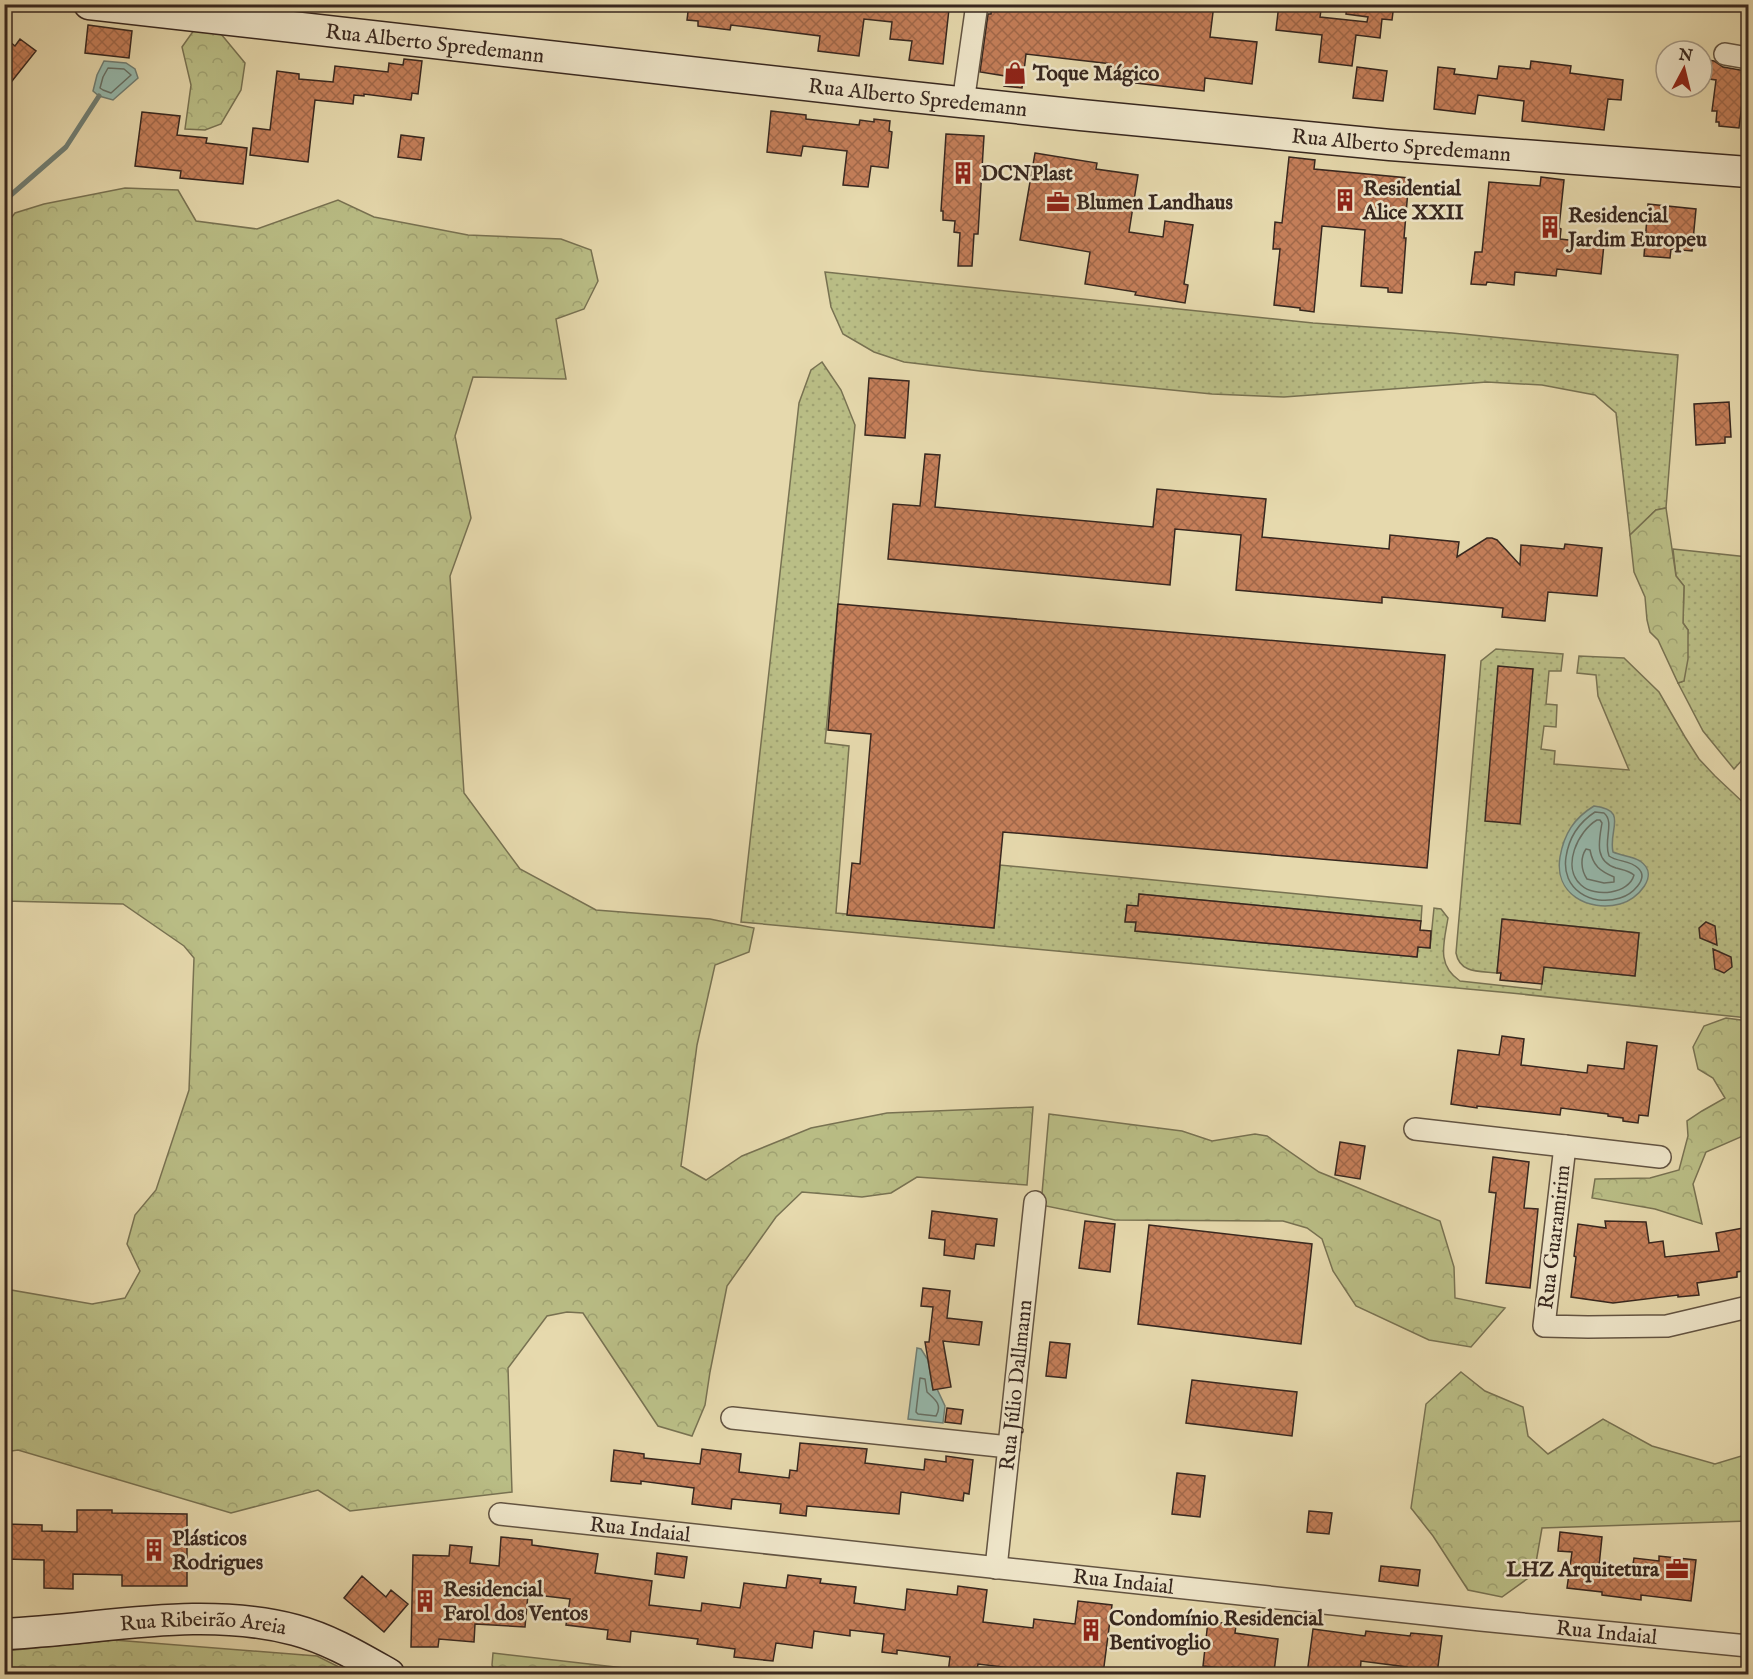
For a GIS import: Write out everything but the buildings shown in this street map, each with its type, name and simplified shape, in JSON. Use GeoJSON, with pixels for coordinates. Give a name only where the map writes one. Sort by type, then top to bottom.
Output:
{"type":"FeatureCollection","features":[{"type":"Feature","properties":{"kind":"street","name":"Rua Alberto Spredemann"},"geometry":{"type":"LineString","coordinates":[[89,4],[150,8],[963,103],[1390,145],[1749,172]]}},
{"type":"Feature","properties":{"kind":"street"},"geometry":{"type":"LineString","coordinates":[[963,103],[977,4]]}},
{"type":"Feature","properties":{"kind":"street"},"geometry":{"type":"LineString","coordinates":[[1725,54],[1749,58]]}},
{"type":"Feature","properties":{"kind":"street"},"geometry":{"type":"LineString","coordinates":[[1415,1129],[1565,1146]]}},
{"type":"Feature","properties":{"kind":"street","name":"Rua Guaramirim"},"geometry":{"type":"LineString","coordinates":[[1660,1157],[1565,1146],[1544,1326],[1588,1328],[1667,1326],[1749,1307]]}},
{"type":"Feature","properties":{"kind":"street","name":"Rua Júlio Dallmann"},"geometry":{"type":"LineString","coordinates":[[996,1568],[1035,1202]]}},
{"type":"Feature","properties":{"kind":"street"},"geometry":{"type":"LineString","coordinates":[[732,1418],[1009,1448]]}},
{"type":"Feature","properties":{"kind":"street","name":"Rua Indaial"},"geometry":{"type":"LineString","coordinates":[[500,1514],[1555,1628],[1749,1646]]}},
{"type":"Feature","properties":{"kind":"street","name":"Rua Ribeirão Areia"},"geometry":{"type":"LineString","coordinates":[[4,1634],[192,1619],[234,1621],[295,1630],[328,1641],[389,1674]]}},
{"type":"Feature","properties":{"kind":"green space"},"geometry":{"type":"Polygon","coordinates":[[[194,30],[221,34],[245,63],[241,90],[221,124],[205,130],[185,129],[191,85],[182,47],[194,30]]]}},
{"type":"Feature","properties":{"kind":"green space"},"geometry":{"type":"Polygon","coordinates":[[[125,188],[178,190],[196,221],[257,229],[338,200],[374,217],[468,235],[561,239],[591,250],[598,281],[584,309],[556,319],[566,379],[473,377],[455,436],[471,518],[450,576],[464,793],[520,869],[596,910],[710,919],[754,928],[749,952],[715,965],[697,1045],[681,1166],[706,1180],[742,1156],[811,1128],[887,1113],[1033,1107],[1027,1185],[917,1177],[891,1193],[862,1197],[802,1192],[776,1217],[727,1286],[705,1405],[692,1436],[658,1426],[583,1313],[567,1312],[547,1316],[508,1368],[512,1492],[350,1511],[318,1490],[231,1513],[18,1450],[5,1452],[5,1289],[92,1304],[125,1298],[140,1271],[127,1244],[135,1215],[156,1190],[189,1090],[194,958],[184,946],[123,904],[5,901],[5,226],[15,213],[44,204],[125,188]]]}},
{"type":"Feature","properties":{"kind":"green space"},"geometry":{"type":"Polygon","coordinates":[[[825,272],[1313,323],[1452,333],[1678,355],[1666,508],[1656,510],[1630,535],[1616,413],[1595,395],[1542,385],[1487,382],[1284,397],[1212,394],[904,362],[874,352],[843,334],[831,307],[825,272]]]}},
{"type":"Feature","properties":{"kind":"green space"},"geometry":{"type":"Polygon","coordinates":[[[822,362],[841,390],[855,425],[825,743],[849,746],[836,913],[994,928],[1000,865],[1422,906],[1421,921],[1139,894],[1138,906],[1127,906],[1125,921],[1136,923],[1135,931],[1417,957],[1418,947],[1430,948],[1434,908],[1441,909],[1448,918],[1444,945],[1445,961],[1452,975],[1460,981],[1541,990],[1544,967],[1635,976],[1639,933],[1503,919],[1497,973],[1466,968],[1458,960],[1456,953],[1481,661],[1496,649],[1563,654],[1561,671],[1549,671],[1546,704],[1557,705],[1556,727],[1544,726],[1541,749],[1555,751],[1554,764],[1629,770],[1598,696],[1596,675],[1577,673],[1579,656],[1624,658],[1659,692],[1699,759],[1748,807],[1748,1018],[1511,993],[741,922],[799,403],[811,370],[822,362]]]}},
{"type":"Feature","properties":{"kind":"green space"},"geometry":{"type":"Polygon","coordinates":[[[1666,508],[1676,576],[1684,586],[1683,623],[1688,630],[1688,659],[1684,681],[1678,683],[1658,640],[1650,632],[1645,597],[1634,572],[1630,535],[1656,510],[1666,508]]]}},
{"type":"Feature","properties":{"kind":"green space"},"geometry":{"type":"Polygon","coordinates":[[[1673,549],[1748,557],[1748,758],[1743,759],[1734,769],[1703,731],[1678,683],[1684,681],[1688,630],[1683,623],[1684,586],[1676,576],[1673,549]]]}},
{"type":"Feature","properties":{"kind":"green space"},"geometry":{"type":"Polygon","coordinates":[[[1726,1018],[1748,1021],[1748,1137],[1745,1135],[1706,1152],[1693,1184],[1702,1224],[1655,1209],[1592,1198],[1595,1179],[1650,1178],[1679,1170],[1688,1136],[1687,1121],[1725,1098],[1713,1078],[1698,1069],[1693,1047],[1704,1026],[1726,1018]]]}},
{"type":"Feature","properties":{"kind":"green space"},"geometry":{"type":"Polygon","coordinates":[[[1049,1114],[1182,1131],[1212,1141],[1255,1134],[1267,1136],[1319,1172],[1440,1221],[1454,1267],[1455,1298],[1505,1308],[1471,1347],[1429,1340],[1356,1306],[1333,1271],[1322,1239],[1307,1228],[1283,1221],[1115,1220],[1041,1205],[1049,1114]]]}},
{"type":"Feature","properties":{"kind":"green space"},"geometry":{"type":"Polygon","coordinates":[[[1461,1372],[1485,1391],[1523,1407],[1528,1436],[1548,1454],[1603,1419],[1652,1446],[1715,1464],[1748,1454],[1748,1521],[1542,1528],[1534,1574],[1502,1597],[1468,1590],[1433,1536],[1411,1508],[1426,1404],[1461,1372]]]}},
{"type":"Feature","properties":{"kind":"green space"},"geometry":{"type":"Polygon","coordinates":[[[114,1640],[317,1656],[353,1674],[5,1674],[5,1651],[114,1640]]]}},
{"type":"Feature","properties":{"kind":"green space"},"geometry":{"type":"Polygon","coordinates":[[[493,1653],[674,1674],[496,1674],[492,1665],[493,1653]]]}},
{"type":"Feature","properties":{"kind":"water"},"geometry":{"type":"Polygon","coordinates":[[[104,61],[126,63],[135,69],[138,78],[113,100],[99,96],[93,91],[104,61]]]}},
{"type":"Feature","properties":{"kind":"water"},"geometry":{"type":"Polygon","coordinates":[[[1594,806],[1605,808],[1614,816],[1613,852],[1634,858],[1646,867],[1648,873],[1644,886],[1627,902],[1608,906],[1585,902],[1568,890],[1562,881],[1560,857],[1564,841],[1576,821],[1594,806]]]}},
{"type":"Feature","properties":{"kind":"water"},"geometry":{"type":"Polygon","coordinates":[[[917,1348],[921,1349],[928,1360],[933,1390],[937,1389],[945,1406],[943,1423],[908,1419],[917,1348]]]}},
{"type":"Feature","properties":{"kind":"waterway"},"geometry":{"type":"LineString","coordinates":[[4,201],[66,147],[99,96]]}},
{"type":"Feature","properties":{"kind":"place","name":"Toque Mágico"},"geometry":{"type":"Point","coordinates":[1015,73]}},
{"type":"Feature","properties":{"kind":"place","name":"DCNPlast"},"geometry":{"type":"Point","coordinates":[963,173]}},
{"type":"Feature","properties":{"kind":"place","name":"Residential Alice XXII"},"geometry":{"type":"Point","coordinates":[1345,200]}},
{"type":"Feature","properties":{"kind":"place","name":"Blumen Landhaus"},"geometry":{"type":"Point","coordinates":[1058,202]}},
{"type":"Feature","properties":{"kind":"place","name":"Residencial Jardim Europeu"},"geometry":{"type":"Point","coordinates":[1550,227]}},
{"type":"Feature","properties":{"kind":"place","name":"Plásticos Rodrigues"},"geometry":{"type":"Point","coordinates":[154,1550]}},
{"type":"Feature","properties":{"kind":"place","name":"LHZ Arquitetura"},"geometry":{"type":"Point","coordinates":[1677,1569]}},
{"type":"Feature","properties":{"kind":"place","name":"Residencial Farol dos Ventos"},"geometry":{"type":"Point","coordinates":[425,1601]}},
{"type":"Feature","properties":{"kind":"place","name":"Condomínio Residencial Bentivoglio"},"geometry":{"type":"Point","coordinates":[1091,1630]}}]}
